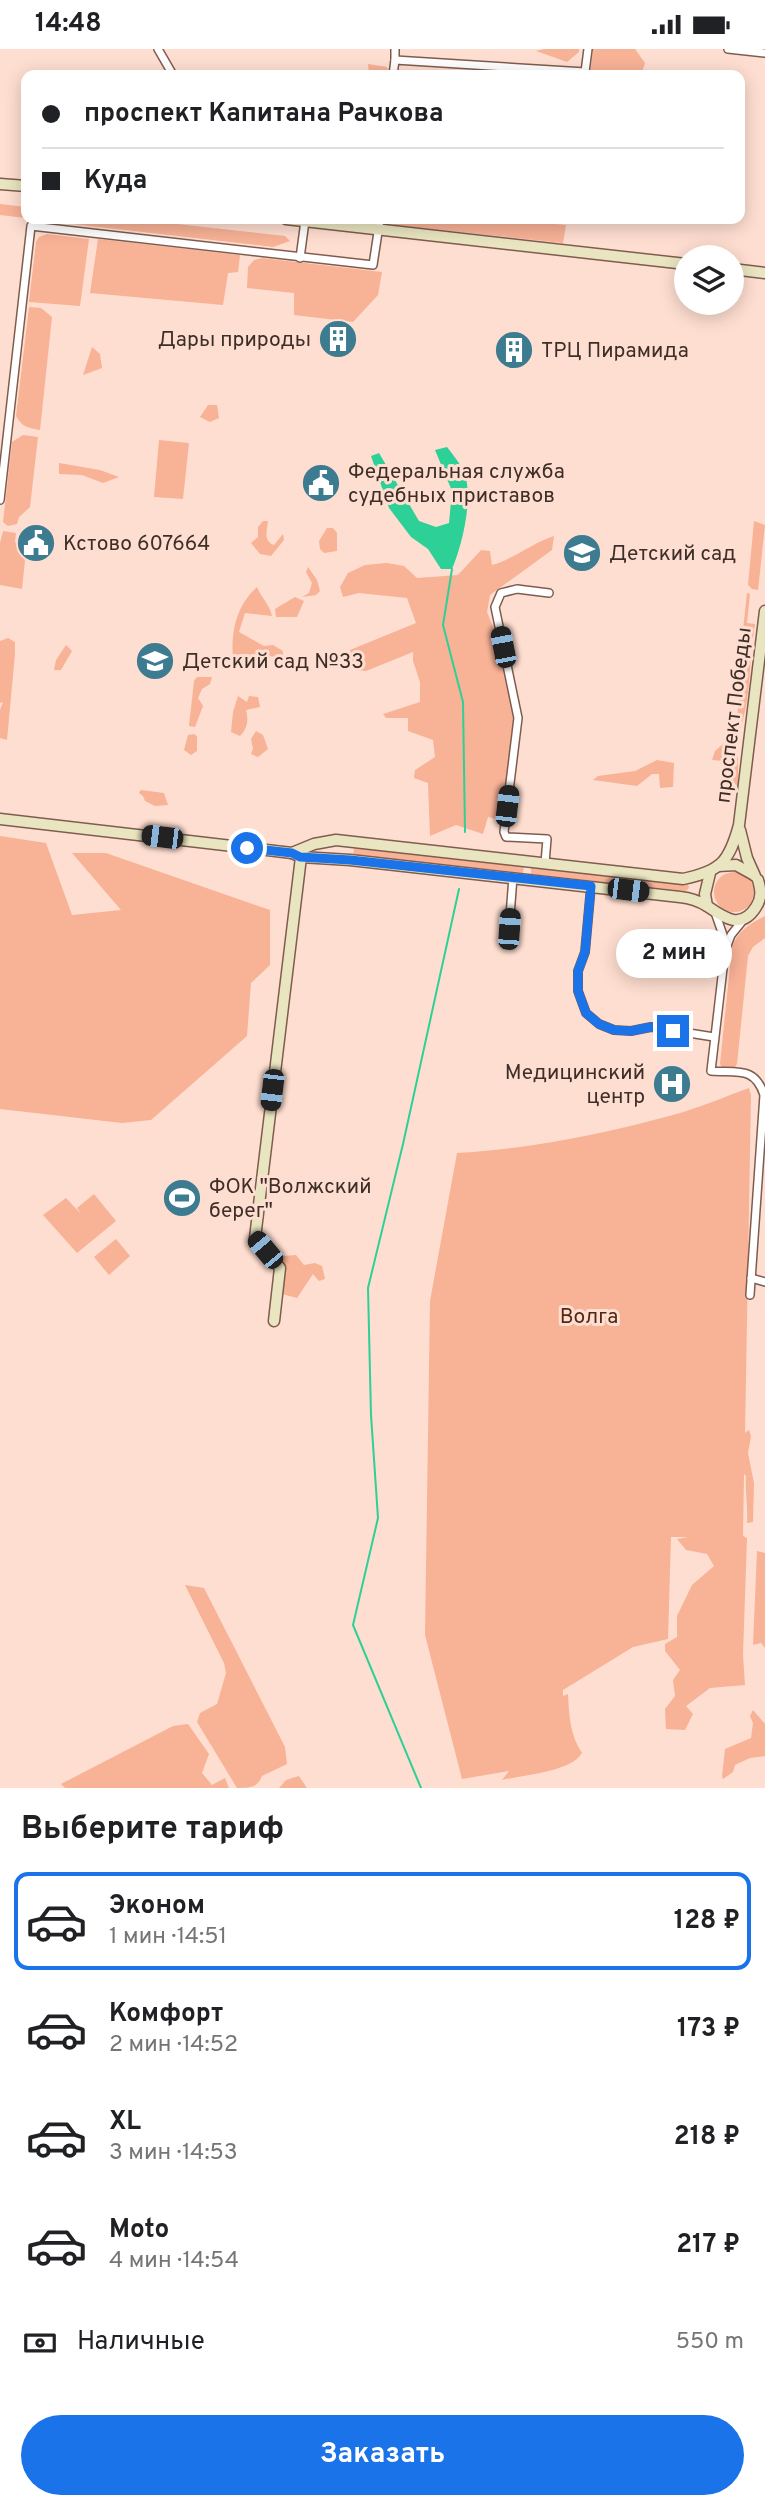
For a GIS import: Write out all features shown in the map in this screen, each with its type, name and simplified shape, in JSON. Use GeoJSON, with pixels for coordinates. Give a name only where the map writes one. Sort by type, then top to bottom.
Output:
{"type":"FeatureCollection","features":[{"type":"Feature","properties":{"kind":"street"},"geometry":{"type":"LineString","coordinates":[[158,49],[170,70]]}},
{"type":"Feature","properties":{"kind":"street"},"geometry":{"type":"LineString","coordinates":[[393,70],[395,49]]}},
{"type":"Feature","properties":{"kind":"street"},"geometry":{"type":"LineString","coordinates":[[585,70],[588,49]]}},
{"type":"Feature","properties":{"kind":"street"},"geometry":{"type":"LineString","coordinates":[[728,49],[765,53]]}},
{"type":"Feature","properties":{"kind":"street"},"geometry":{"type":"LineString","coordinates":[[394,60],[553,70]]}},
{"type":"Feature","properties":{"kind":"street"},"geometry":{"type":"LineString","coordinates":[[0,184],[21,186]]}},
{"type":"Feature","properties":{"kind":"street"},"geometry":{"type":"LineString","coordinates":[[300,258],[305,224]]}},
{"type":"Feature","properties":{"kind":"street"},"geometry":{"type":"LineString","coordinates":[[0,500],[31,226],[373,265],[379,224],[674,262]]}},
{"type":"Feature","properties":{"kind":"street"},"geometry":{"type":"LineString","coordinates":[[744,270],[765,273]]}},
{"type":"Feature","properties":{"kind":"street"},"geometry":{"type":"LineString","coordinates":[[545,863],[547,839],[506,837],[503,832],[518,718],[495,607],[501,593],[517,589],[549,593]]}},
{"type":"Feature","properties":{"kind":"street","name":"проспект Победы"},"geometry":{"type":"LineString","coordinates":[[739,825],[763,648],[765,611]]}},
{"type":"Feature","properties":{"kind":"street"},"geometry":{"type":"LineString","coordinates":[[0,819],[680,897],[707,906],[716,915],[727,945]]}},
{"type":"Feature","properties":{"kind":"street"},"geometry":{"type":"LineString","coordinates":[[707,906],[705,894],[714,870],[734,843],[739,825]]}},
{"type":"Feature","properties":{"kind":"street"},"geometry":{"type":"LineString","coordinates":[[739,825],[747,858],[759,880],[761,896],[738,924],[727,945],[710,1071],[752,1075],[760,1081],[764,1095],[750,1295]]}},
{"type":"Feature","properties":{"kind":"street"},"geometry":{"type":"LineString","coordinates":[[336,840],[333,849],[336,859]]}},
{"type":"Feature","properties":{"kind":"street"},"geometry":{"type":"LineString","coordinates":[[296,855],[314,844],[336,840],[683,879],[736,865],[746,869],[759,880]]}},
{"type":"Feature","properties":{"kind":"street"},"geometry":{"type":"LineString","coordinates":[[274,1321],[280,1268],[255,1238],[296,855]]}},
{"type":"Feature","properties":{"kind":"street"},"geometry":{"type":"LineString","coordinates":[[509,929],[513,877]]}},
{"type":"Feature","properties":{"kind":"street"},"geometry":{"type":"LineString","coordinates":[[591,886],[585,952],[578,971],[578,991],[586,1013],[599,1024],[614,1030],[631,1031],[651,1027],[714,1037]]}},
{"type":"Feature","properties":{"kind":"street"},"geometry":{"type":"LineString","coordinates":[[716,915],[734,920],[765,908]]}},
{"type":"Feature","properties":{"kind":"street"},"geometry":{"type":"LineString","coordinates":[[751,1278],[765,1282]]}},
{"type":"Feature","properties":{"kind":"green space"},"geometry":{"type":"Polygon","coordinates":[[[579,49],[579,52],[567,62],[536,51],[579,49]]]}},
{"type":"Feature","properties":{"kind":"green space"},"geometry":{"type":"Polygon","coordinates":[[[593,49],[635,49],[645,63],[643,70],[591,70],[593,49]]]}},
{"type":"Feature","properties":{"kind":"green space"},"geometry":{"type":"Polygon","coordinates":[[[368,64],[387,67],[388,70],[369,70],[368,64]]]}},
{"type":"Feature","properties":{"kind":"green space"},"geometry":{"type":"Polygon","coordinates":[[[0,204],[21,206],[21,217],[0,215],[0,204]]]}},
{"type":"Feature","properties":{"kind":"green space"},"geometry":{"type":"Polygon","coordinates":[[[73,224],[177,224],[285,236],[290,241],[273,247],[73,224]]]}},
{"type":"Feature","properties":{"kind":"green space"},"geometry":{"type":"Polygon","coordinates":[[[554,224],[566,225],[563,243],[394,225],[554,224]]]}},
{"type":"Feature","properties":{"kind":"green space"},"geometry":{"type":"Polygon","coordinates":[[[47,234],[89,239],[80,306],[29,302],[36,242],[39,237],[47,234]]]}},
{"type":"Feature","properties":{"kind":"green space"},"geometry":{"type":"Polygon","coordinates":[[[98,239],[240,255],[238,272],[228,273],[223,305],[90,293],[98,239]]]}},
{"type":"Feature","properties":{"kind":"green space"},"geometry":{"type":"Polygon","coordinates":[[[262,258],[382,272],[378,295],[353,322],[294,315],[294,293],[247,288],[248,267],[254,260],[262,258]]]}},
{"type":"Feature","properties":{"kind":"green space"},"geometry":{"type":"Polygon","coordinates":[[[29,307],[41,308],[52,317],[40,430],[26,426],[16,416],[29,307]]]}},
{"type":"Feature","properties":{"kind":"green space"},"geometry":{"type":"Polygon","coordinates":[[[92,347],[100,354],[102,368],[83,375],[92,347]]]}},
{"type":"Feature","properties":{"kind":"green space"},"geometry":{"type":"Polygon","coordinates":[[[208,405],[217,405],[219,418],[210,422],[200,417],[208,405]]]}},
{"type":"Feature","properties":{"kind":"green space"},"geometry":{"type":"Polygon","coordinates":[[[23,435],[38,437],[30,507],[19,517],[17,524],[8,526],[3,522],[12,442],[23,435]]]}},
{"type":"Feature","properties":{"kind":"green space"},"geometry":{"type":"Polygon","coordinates":[[[159,440],[189,443],[183,499],[154,497],[159,440]]]}},
{"type":"Feature","properties":{"kind":"green space"},"geometry":{"type":"Polygon","coordinates":[[[59,463],[100,470],[119,477],[103,483],[82,475],[59,474],[59,463]]]}},
{"type":"Feature","properties":{"kind":"green space"},"geometry":{"type":"Polygon","coordinates":[[[263,521],[268,521],[268,541],[274,545],[283,534],[284,540],[271,556],[260,554],[251,543],[258,537],[258,527],[263,521]]]}},
{"type":"Feature","properties":{"kind":"green space"},"geometry":{"type":"Polygon","coordinates":[[[754,521],[765,525],[758,590],[748,585],[754,521]]]}},
{"type":"Feature","properties":{"kind":"green space"},"geometry":{"type":"Polygon","coordinates":[[[327,528],[333,528],[337,533],[337,551],[324,553],[320,549],[319,541],[327,528]]]}},
{"type":"Feature","properties":{"kind":"green space"},"geometry":{"type":"Polygon","coordinates":[[[3,531],[16,533],[15,542],[26,551],[22,589],[0,585],[0,543],[3,531]]]}},
{"type":"Feature","properties":{"kind":"green space"},"geometry":{"type":"Polygon","coordinates":[[[554,536],[552,550],[490,595],[487,612],[516,715],[500,820],[488,817],[483,834],[456,825],[430,836],[428,783],[414,778],[415,770],[435,757],[433,740],[408,731],[408,718],[386,718],[383,714],[420,702],[420,682],[413,652],[366,671],[355,670],[350,650],[416,623],[407,598],[359,593],[343,597],[340,587],[348,573],[365,565],[387,563],[404,566],[417,578],[458,575],[481,550],[490,551],[492,565],[554,536]]]}},
{"type":"Feature","properties":{"kind":"green space"},"geometry":{"type":"Polygon","coordinates":[[[308,567],[317,580],[320,591],[316,595],[302,597],[309,593],[312,583],[306,572],[308,567]]]}},
{"type":"Feature","properties":{"kind":"green space"},"geometry":{"type":"Polygon","coordinates":[[[257,587],[272,616],[245,613],[239,632],[264,646],[273,645],[283,651],[283,655],[281,658],[258,654],[255,662],[248,666],[233,661],[234,631],[239,612],[257,587]]]}},
{"type":"Feature","properties":{"kind":"green space"},"geometry":{"type":"Polygon","coordinates":[[[747,593],[750,594],[747,623],[755,624],[753,638],[742,639],[747,593]]]}},
{"type":"Feature","properties":{"kind":"green space"},"geometry":{"type":"Polygon","coordinates":[[[295,597],[304,601],[297,617],[276,617],[275,609],[295,597]]]}},
{"type":"Feature","properties":{"kind":"green space"},"geometry":{"type":"Polygon","coordinates":[[[8,638],[15,642],[15,654],[7,740],[0,738],[0,710],[3,702],[0,703],[0,641],[8,638]]]}},
{"type":"Feature","properties":{"kind":"green space"},"geometry":{"type":"Polygon","coordinates":[[[66,645],[72,651],[61,670],[54,670],[56,660],[66,645]]]}},
{"type":"Feature","properties":{"kind":"green space"},"geometry":{"type":"Polygon","coordinates":[[[744,651],[751,653],[749,686],[742,722],[735,737],[744,651]]]}},
{"type":"Feature","properties":{"kind":"green space"},"geometry":{"type":"Polygon","coordinates":[[[197,677],[212,677],[210,684],[202,689],[198,698],[203,706],[195,727],[189,726],[194,681],[197,677]]]}},
{"type":"Feature","properties":{"kind":"green space"},"geometry":{"type":"Polygon","coordinates":[[[238,696],[247,702],[249,696],[258,697],[260,707],[246,710],[247,724],[240,736],[231,732],[238,696]]]}},
{"type":"Feature","properties":{"kind":"green space"},"geometry":{"type":"Polygon","coordinates":[[[256,731],[263,735],[268,749],[258,757],[251,754],[251,739],[256,731]]]}},
{"type":"Feature","properties":{"kind":"green space"},"geometry":{"type":"Polygon","coordinates":[[[188,735],[197,736],[197,751],[191,755],[184,750],[188,735]]]}},
{"type":"Feature","properties":{"kind":"green space"},"geometry":{"type":"Polygon","coordinates":[[[724,743],[730,746],[729,754],[723,761],[712,760],[715,751],[724,743]]]}},
{"type":"Feature","properties":{"kind":"green space"},"geometry":{"type":"Polygon","coordinates":[[[733,747],[738,751],[738,787],[730,778],[733,747]]]}},
{"type":"Feature","properties":{"kind":"green space"},"geometry":{"type":"Polygon","coordinates":[[[657,760],[674,763],[673,787],[660,788],[659,774],[652,774],[637,786],[593,780],[598,776],[635,771],[657,760]]]}},
{"type":"Feature","properties":{"kind":"green space"},"geometry":{"type":"Polygon","coordinates":[[[141,790],[164,793],[168,805],[155,806],[145,801],[139,793],[141,790]]]}},
{"type":"Feature","properties":{"kind":"green space"},"geometry":{"type":"Polygon","coordinates":[[[0,836],[46,843],[72,915],[121,910],[72,853],[106,853],[270,910],[270,965],[251,983],[247,1036],[151,1120],[122,1123],[0,1109],[0,836]]]}},
{"type":"Feature","properties":{"kind":"green space"},"geometry":{"type":"Polygon","coordinates":[[[354,848],[524,866],[523,873],[353,855],[354,848]]]}},
{"type":"Feature","properties":{"kind":"green space"},"geometry":{"type":"Polygon","coordinates":[[[531,867],[688,884],[689,888],[686,891],[531,874],[531,867]]]}},
{"type":"Feature","properties":{"kind":"green space"},"geometry":{"type":"Polygon","coordinates":[[[734,872],[748,878],[754,892],[748,906],[734,912],[720,906],[714,892],[720,878],[734,872]]]}},
{"type":"Feature","properties":{"kind":"green space"},"geometry":{"type":"Polygon","coordinates":[[[765,916],[765,938],[753,947],[748,956],[737,1064],[734,1069],[722,1068],[720,1064],[732,947],[745,929],[765,916]]]}},
{"type":"Feature","properties":{"kind":"green space","name":"Волга"},"geometry":{"type":"Polygon","coordinates":[[[749,1088],[745,1433],[749,1430],[751,1436],[748,1453],[754,1483],[753,1522],[747,1523],[744,1474],[743,1536],[747,1538],[743,1655],[745,1685],[710,1688],[686,1706],[693,1714],[685,1730],[666,1729],[665,1709],[675,1696],[673,1680],[680,1670],[665,1651],[665,1644],[677,1637],[677,1616],[692,1585],[714,1566],[707,1554],[686,1550],[677,1539],[688,1537],[671,1537],[668,1639],[633,1647],[563,1690],[563,1696],[568,1694],[573,1732],[582,1753],[568,1765],[546,1772],[502,1780],[509,1771],[462,1779],[425,1635],[430,1301],[457,1153],[566,1140],[620,1128],[683,1112],[749,1088]]]}},
{"type":"Feature","properties":{"kind":"green space"},"geometry":{"type":"Polygon","coordinates":[[[94,1194],[116,1221],[77,1253],[43,1215],[66,1198],[81,1214],[77,1208],[94,1194]]]}},
{"type":"Feature","properties":{"kind":"green space"},"geometry":{"type":"Polygon","coordinates":[[[116,1239],[130,1256],[109,1275],[94,1257],[116,1239]]]}},
{"type":"Feature","properties":{"kind":"green space"},"geometry":{"type":"Polygon","coordinates":[[[296,1255],[304,1265],[315,1263],[322,1266],[325,1279],[319,1281],[313,1274],[297,1298],[282,1294],[276,1277],[284,1272],[278,1269],[283,1256],[296,1255]]]}},
{"type":"Feature","properties":{"kind":"green space"},"geometry":{"type":"Polygon","coordinates":[[[757,1551],[765,1553],[765,1648],[761,1643],[753,1645],[757,1551]]]}},
{"type":"Feature","properties":{"kind":"green space"},"geometry":{"type":"Polygon","coordinates":[[[185,1585],[204,1588],[285,1747],[287,1764],[262,1776],[258,1783],[246,1788],[237,1788],[197,1722],[200,1713],[217,1704],[226,1673],[224,1663],[185,1585]]]}},
{"type":"Feature","properties":{"kind":"green space"},"geometry":{"type":"Polygon","coordinates":[[[753,1710],[765,1724],[765,1756],[750,1758],[735,1765],[733,1772],[723,1779],[725,1749],[751,1738],[753,1723],[750,1716],[753,1710]]]}},
{"type":"Feature","properties":{"kind":"green space"},"geometry":{"type":"Polygon","coordinates":[[[188,1724],[209,1754],[202,1773],[212,1785],[225,1778],[229,1788],[65,1788],[61,1784],[173,1726],[188,1724]]]}},
{"type":"Feature","properties":{"kind":"green space"},"geometry":{"type":"Polygon","coordinates":[[[299,1776],[307,1788],[279,1788],[286,1780],[299,1776]]]}},
{"type":"Feature","properties":{"kind":"shaded area"},"geometry":{"type":"Polygon","coordinates":[[[447,447],[463,470],[468,492],[460,547],[452,569],[441,569],[428,549],[411,537],[389,508],[371,456],[379,453],[419,521],[436,527],[449,523],[452,491],[435,450],[447,447]]]}},
{"type":"Feature","properties":{"kind":"waterway"},"geometry":{"type":"LineString","coordinates":[[452,569],[443,625],[463,702],[465,832]]}},
{"type":"Feature","properties":{"kind":"waterway"},"geometry":{"type":"LineString","coordinates":[[421,1788],[353,1625],[378,1518],[371,1415],[368,1288],[403,1144],[459,889]]}},
{"type":"Feature","properties":{"kind":"place","name":"Дары природы"},"geometry":{"type":"Point","coordinates":[338,339]}},
{"type":"Feature","properties":{"kind":"place","name":"ТРЦ Пирамида"},"geometry":{"type":"Point","coordinates":[514,350]}},
{"type":"Feature","properties":{"kind":"place","name":"Федеральная служба судебных приставов"},"geometry":{"type":"Point","coordinates":[321,483]}},
{"type":"Feature","properties":{"kind":"place","name":"Кстово 607664"},"geometry":{"type":"Point","coordinates":[36,543]}},
{"type":"Feature","properties":{"kind":"place","name":"Детский сад"},"geometry":{"type":"Point","coordinates":[582,553]}},
{"type":"Feature","properties":{"kind":"place","name":"Детский сад №33"},"geometry":{"type":"Point","coordinates":[155,661]}},
{"type":"Feature","properties":{"kind":"place","name":"Медицинский центр"},"geometry":{"type":"Point","coordinates":[672,1084]}},
{"type":"Feature","properties":{"kind":"place","name":"ФОК \"Волжский берег\""},"geometry":{"type":"Point","coordinates":[182,1198]}},
{"type":"Feature","properties":{"kind":"route"},"geometry":{"type":"LineString","coordinates":[[247,848],[292,853],[300,857],[591,886],[585,952],[578,971],[578,991],[586,1013],[599,1024],[614,1030],[631,1031],[651,1027],[673,1031]]}}]}
